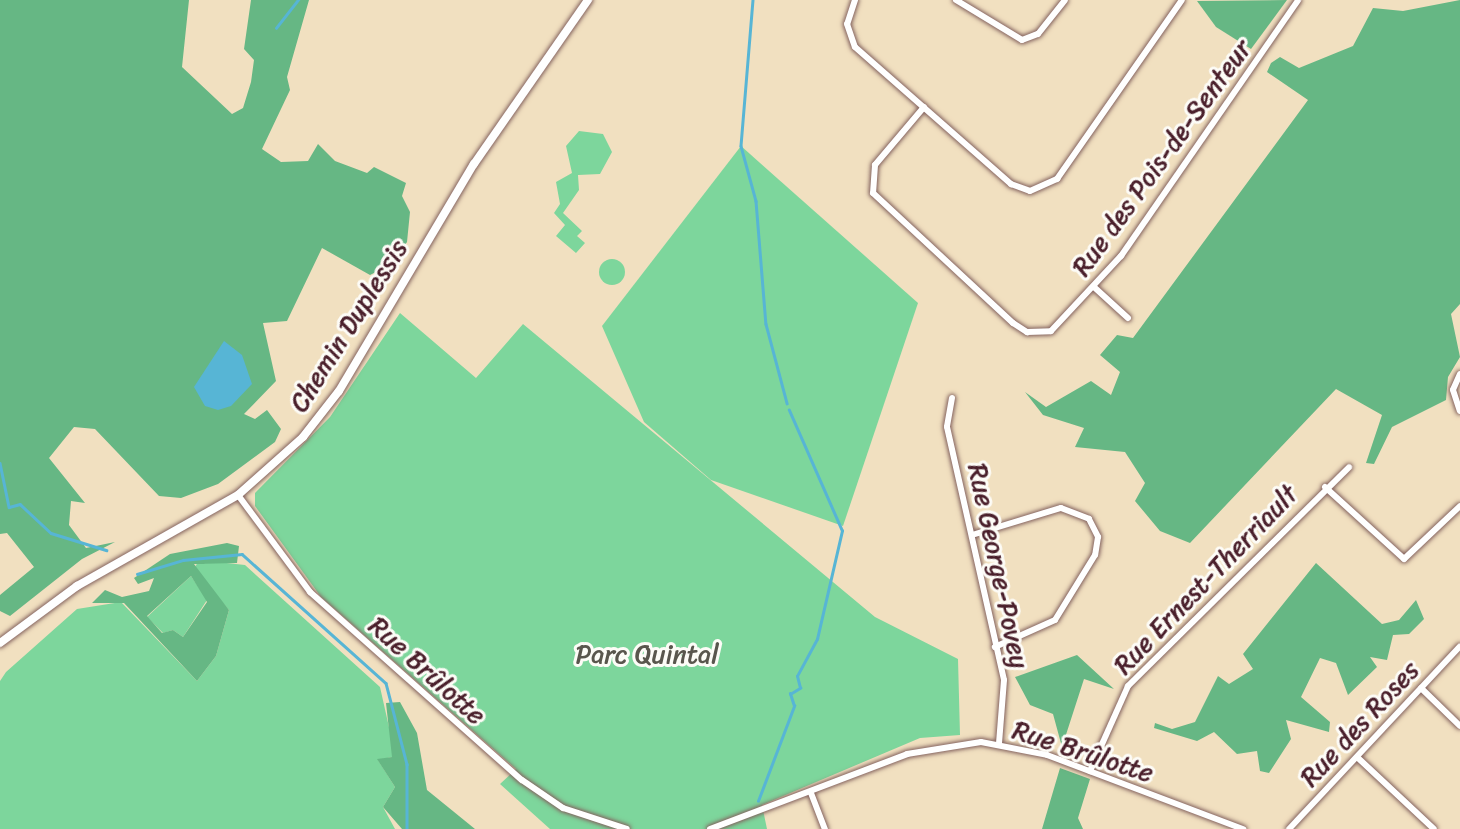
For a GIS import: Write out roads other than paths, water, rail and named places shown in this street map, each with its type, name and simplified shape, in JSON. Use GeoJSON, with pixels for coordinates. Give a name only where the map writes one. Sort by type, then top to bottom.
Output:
{"type":"FeatureCollection","features":[{"type":"Feature","properties":{"kind":"street","name":"Chemin Duplessis"},"geometry":{"type":"LineString","coordinates":[[0,643],[77,586],[238,495],[327,408],[474,164],[587,0]]}},
{"type":"Feature","properties":{"kind":"street"},"geometry":{"type":"LineString","coordinates":[[855,0],[848,32],[855,47],[1016,187],[1046,187],[1182,0]]}},
{"type":"Feature","properties":{"kind":"street"},"geometry":{"type":"LineString","coordinates":[[956,0],[1022,40],[1038,34],[1065,0]]}},
{"type":"Feature","properties":{"kind":"street","name":"Rue des Pois-de-Senteur"},"geometry":{"type":"LineString","coordinates":[[924,107],[875,165],[871,183],[878,201],[1027,332],[1059,325],[1094,287],[1298,0]]}},
{"type":"Feature","properties":{"kind":"street"},"geometry":{"type":"LineString","coordinates":[[1094,287],[1128,318]]}},
{"type":"Feature","properties":{"kind":"street"},"geometry":{"type":"LineString","coordinates":[[1460,373],[1453,390],[1460,411]]}},
{"type":"Feature","properties":{"kind":"street","name":"Rue George-Povey"},"geometry":{"type":"LineString","coordinates":[[952,398],[947,427],[1004,686],[999,743]]}},
{"type":"Feature","properties":{"kind":"street","name":"Rue Ernest-Therriault"},"geometry":{"type":"LineString","coordinates":[[1090,771],[1128,686],[1325,487],[1349,467]]}},
{"type":"Feature","properties":{"kind":"street"},"geometry":{"type":"LineString","coordinates":[[1325,487],[1404,559],[1460,506]]}},
{"type":"Feature","properties":{"kind":"street","name":"Rue Brûlotte"},"geometry":{"type":"LineString","coordinates":[[238,495],[320,601],[522,780],[563,808],[627,829]]}},
{"type":"Feature","properties":{"kind":"street"},"geometry":{"type":"LineString","coordinates":[[972,535],[1061,509],[1089,519],[1098,537],[1095,555],[1055,621],[995,647]]}},
{"type":"Feature","properties":{"kind":"street","name":"Rue des Roses"},"geometry":{"type":"LineString","coordinates":[[1289,829],[1460,646]]}},
{"type":"Feature","properties":{"kind":"street"},"geometry":{"type":"LineString","coordinates":[[1421,688],[1460,726]]}},
{"type":"Feature","properties":{"kind":"street","name":"Rue Brûlotte"},"geometry":{"type":"LineString","coordinates":[[710,829],[925,748],[999,743],[1090,771],[1243,829]]}},
{"type":"Feature","properties":{"kind":"street"},"geometry":{"type":"LineString","coordinates":[[1357,757],[1434,829]]}},
{"type":"Feature","properties":{"kind":"street"},"geometry":{"type":"LineString","coordinates":[[811,793],[825,829]]}},
{"type":"Feature","properties":{"kind":"water"},"geometry":{"type":"Polygon","coordinates":[[[224,341],[242,355],[252,384],[231,406],[218,410],[205,406],[194,387],[224,341]]]}},
{"type":"Feature","properties":{"kind":"waterway"},"geometry":{"type":"LineString","coordinates":[[276,28],[298,0]]}},
{"type":"Feature","properties":{"kind":"waterway"},"geometry":{"type":"LineString","coordinates":[[753,0],[741,146],[756,201],[766,324],[787,403]]}},
{"type":"Feature","properties":{"kind":"waterway"},"geometry":{"type":"LineString","coordinates":[[758,801],[794,706],[790,694],[800,688],[797,676],[817,639],[842,531],[789,410]]}},
{"type":"Feature","properties":{"kind":"waterway"},"geometry":{"type":"LineString","coordinates":[[0,463],[9,507],[20,504],[51,533],[106,550]]}},
{"type":"Feature","properties":{"kind":"waterway"},"geometry":{"type":"LineString","coordinates":[[137,574],[183,560],[242,554],[386,683],[407,764],[407,829]]}},
{"type":"Feature","properties":{"kind":"park label","name":"Parc Quintal"},"geometry":{"type":"Point","coordinates":[647,655]}}]}
